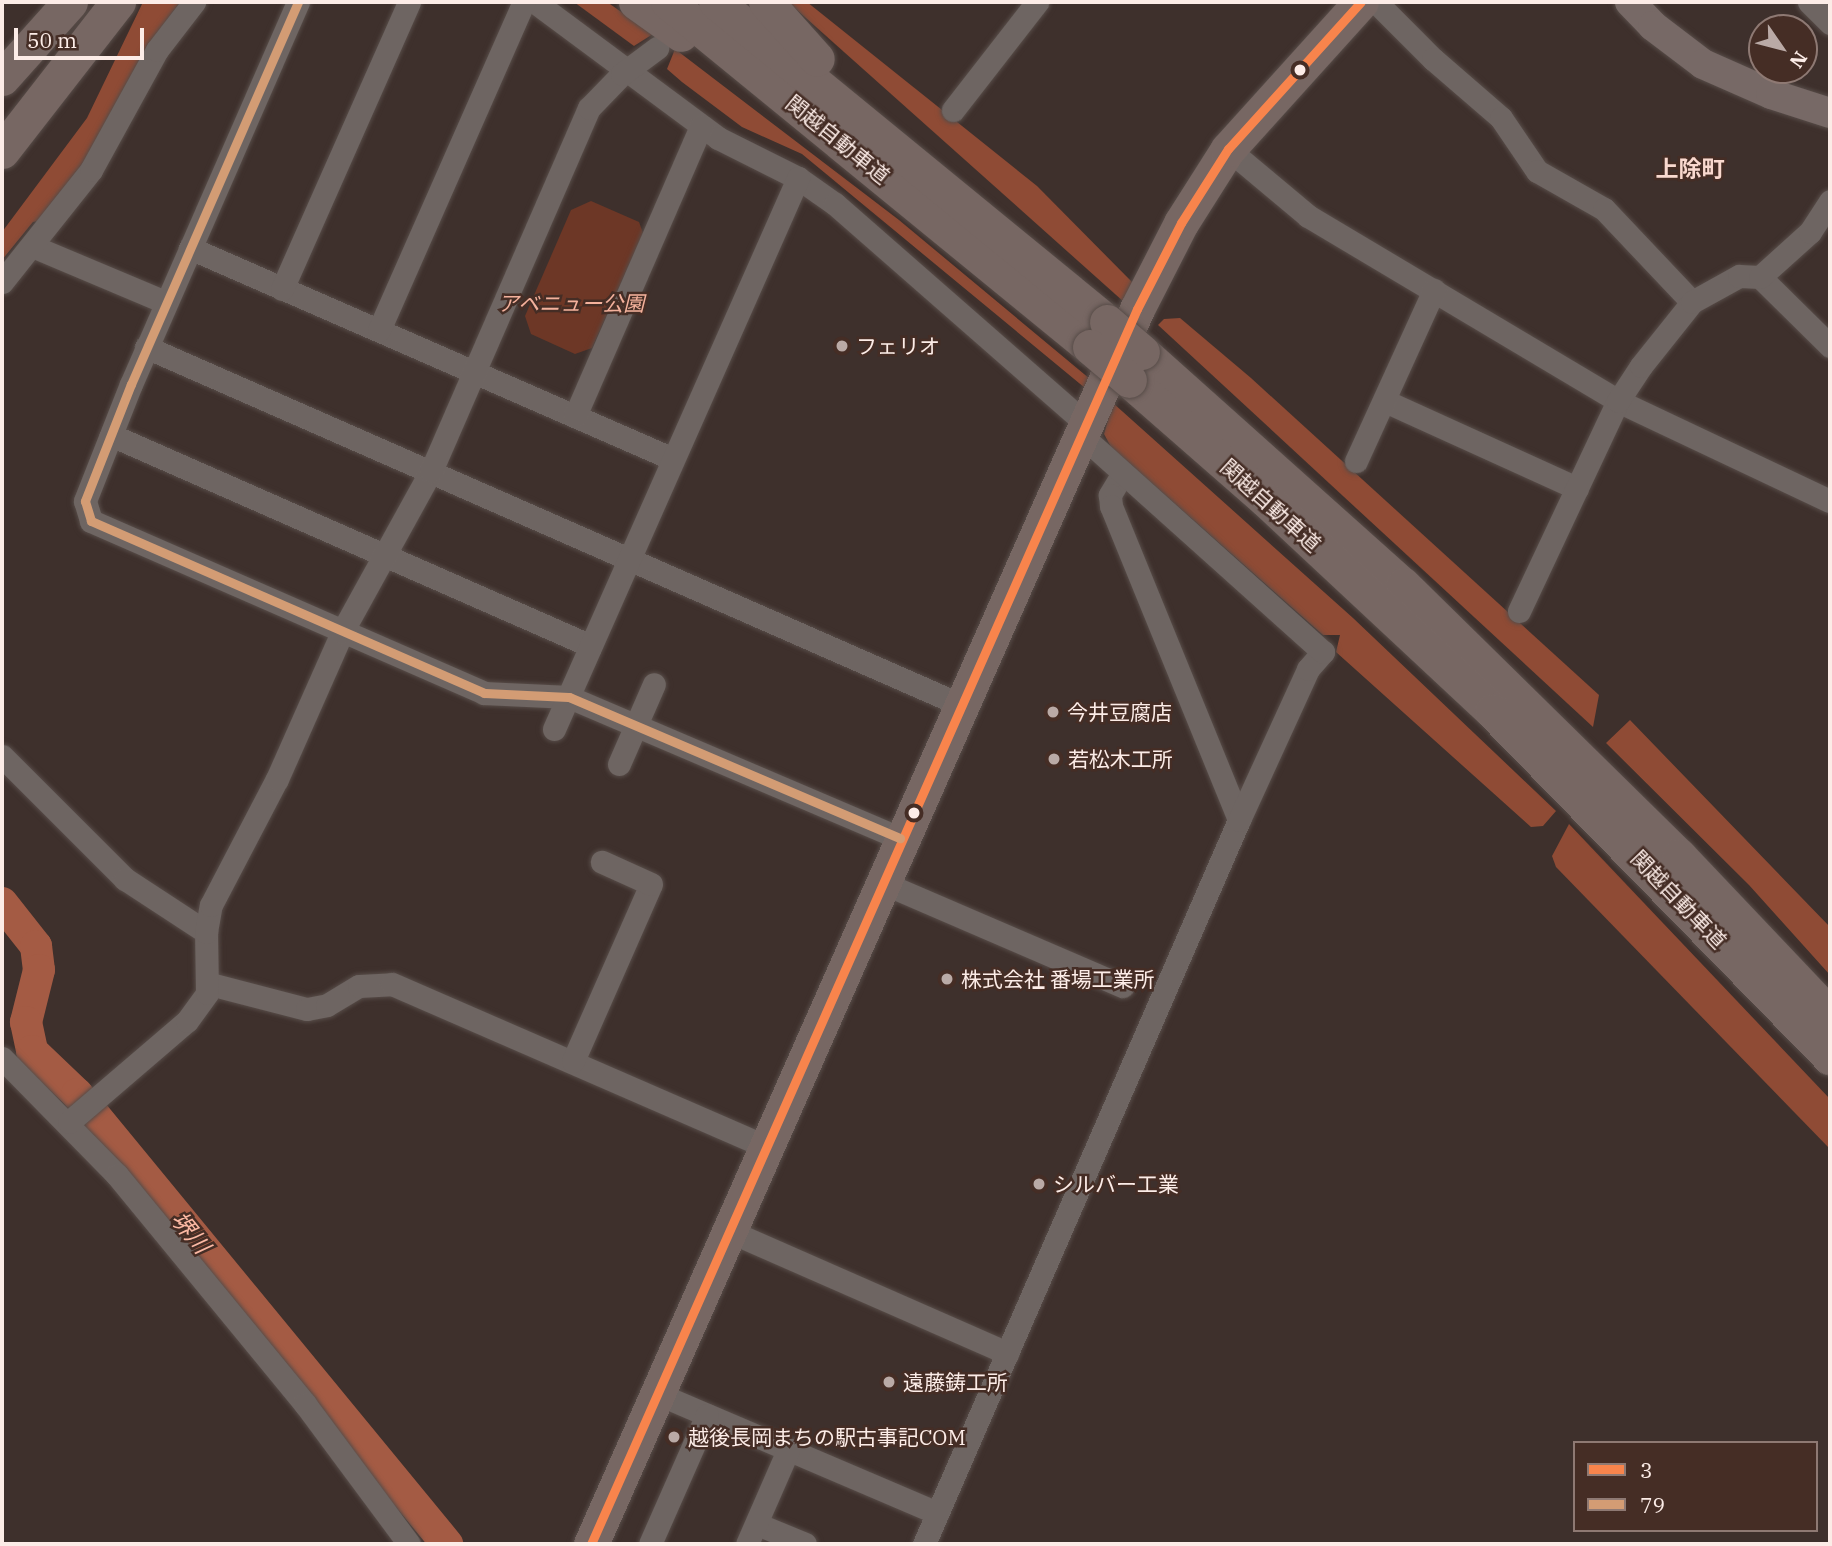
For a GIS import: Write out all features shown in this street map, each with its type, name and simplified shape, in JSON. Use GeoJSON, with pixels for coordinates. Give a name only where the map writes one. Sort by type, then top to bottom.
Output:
{"type":"FeatureCollection","features":[{"type":"Feature","properties":{"kind":"highway"},"geometry":{"type":"LineString","coordinates":[[2,76],[49,2]]}},
{"type":"Feature","properties":{"kind":"highway"},"geometry":{"type":"LineString","coordinates":[[2,76],[70,2]]}},
{"type":"Feature","properties":{"kind":"highway"},"geometry":{"type":"LineString","coordinates":[[2,151],[104,2]]}},
{"type":"Feature","properties":{"kind":"highway"},"geometry":{"type":"LineString","coordinates":[[26,118],[118,2]]}},
{"type":"Feature","properties":{"kind":"highway"},"geometry":{"type":"LineString","coordinates":[[636,2],[996,268]]}},
{"type":"Feature","properties":{"kind":"highway","name":"関越自動車道"},"geometry":{"type":"LineString","coordinates":[[668,2],[996,268],[1099,335]]}},
{"type":"Feature","properties":{"kind":"highway","name":"関越自動車道"},"geometry":{"type":"LineString","coordinates":[[716,2],[1135,366],[1403,585],[1679,856],[1830,1015]]}},
{"type":"Feature","properties":{"kind":"highway"},"geometry":{"type":"LineString","coordinates":[[766,2],[817,59],[1066,279],[1099,335]]}},
{"type":"Feature","properties":{"kind":"highway"},"geometry":{"type":"LineString","coordinates":[[591,1544],[1082,427],[1181,223],[1228,149],[1361,2]]}},
{"type":"Feature","properties":{"kind":"highway","name":"関越自動車道"},"geometry":{"type":"LineString","coordinates":[[1135,366],[1266,500],[1492,712],[1830,1057]]}},
{"type":"Feature","properties":{"kind":"main road"},"geometry":{"type":"LineString","coordinates":[[1630,2],[1653,26],[1703,64],[1760,90],[1830,113]]}},
{"type":"Feature","properties":{"kind":"street"},"geometry":{"type":"LineString","coordinates":[[2,282],[107,146],[157,50],[194,2]]}},
{"type":"Feature","properties":{"kind":"street"},"geometry":{"type":"LineString","coordinates":[[298,2],[146,347],[85,501],[91,521],[484,693],[569,697],[900,838]]}},
{"type":"Feature","properties":{"kind":"street"},"geometry":{"type":"LineString","coordinates":[[282,289],[409,2]]}},
{"type":"Feature","properties":{"kind":"street"},"geometry":{"type":"LineString","coordinates":[[379,330],[524,2]]}},
{"type":"Feature","properties":{"kind":"street"},"geometry":{"type":"LineString","coordinates":[[535,2],[701,126],[748,155],[797,178],[870,234],[1082,427],[1123,473],[1323,652],[1308,669],[1239,820],[924,1544]]}},
{"type":"Feature","properties":{"kind":"street"},"geometry":{"type":"LineString","coordinates":[[953,110],[1037,2]]}},
{"type":"Feature","properties":{"kind":"street"},"geometry":{"type":"LineString","coordinates":[[1376,2],[1433,60],[1501,118],[1537,171],[1604,209],[1692,302]]}},
{"type":"Feature","properties":{"kind":"street"},"geometry":{"type":"LineString","coordinates":[[1809,2],[1830,23]]}},
{"type":"Feature","properties":{"kind":"street"},"geometry":{"type":"LineString","coordinates":[[81,1111],[187,1021],[211,984],[205,932],[211,905],[277,779],[342,632],[431,471],[589,108],[628,69],[657,48]]}},
{"type":"Feature","properties":{"kind":"street"},"geometry":{"type":"LineString","coordinates":[[575,416],[701,126]]}},
{"type":"Feature","properties":{"kind":"street"},"geometry":{"type":"LineString","coordinates":[[1228,149],[1308,216],[1618,401],[1830,501]]}},
{"type":"Feature","properties":{"kind":"street"},"geometry":{"type":"LineString","coordinates":[[554,729],[797,178]]}},
{"type":"Feature","properties":{"kind":"street"},"geometry":{"type":"LineString","coordinates":[[1760,278],[1810,232],[1830,201]]}},
{"type":"Feature","properties":{"kind":"street"},"geometry":{"type":"LineString","coordinates":[[32,246],[165,302]]}},
{"type":"Feature","properties":{"kind":"street"},"geometry":{"type":"LineString","coordinates":[[190,248],[673,459]]}},
{"type":"Feature","properties":{"kind":"street"},"geometry":{"type":"LineString","coordinates":[[1519,611],[1618,401],[1692,302],[1739,276],[1760,278],[1830,345]]}},
{"type":"Feature","properties":{"kind":"street"},"geometry":{"type":"LineString","coordinates":[[1356,461],[1434,290]]}},
{"type":"Feature","properties":{"kind":"street"},"geometry":{"type":"LineString","coordinates":[[146,347],[959,704]]}},
{"type":"Feature","properties":{"kind":"street"},"geometry":{"type":"LineString","coordinates":[[1385,401],[1577,488]]}},
{"type":"Feature","properties":{"kind":"street"},"geometry":{"type":"LineString","coordinates":[[111,435],[591,646]]}},
{"type":"Feature","properties":{"kind":"street"},"geometry":{"type":"LineString","coordinates":[[1123,473],[1111,495],[1111,506],[1239,820]]}},
{"type":"Feature","properties":{"kind":"street"},"geometry":{"type":"LineString","coordinates":[[619,764],[654,684]]}},
{"type":"Feature","properties":{"kind":"street"},"geometry":{"type":"LineString","coordinates":[[2,756],[124,879],[205,932]]}},
{"type":"Feature","properties":{"kind":"street"},"geometry":{"type":"LineString","coordinates":[[573,1061],[651,884],[602,862]]}},
{"type":"Feature","properties":{"kind":"street"},"geometry":{"type":"LineString","coordinates":[[881,882],[1123,986]]}},
{"type":"Feature","properties":{"kind":"street"},"geometry":{"type":"LineString","coordinates":[[211,984],[307,1009],[327,1005],[359,986],[393,984],[765,1146]]}},
{"type":"Feature","properties":{"kind":"street"},"geometry":{"type":"LineString","coordinates":[[2,1058],[81,1111],[409,1544]]}},
{"type":"Feature","properties":{"kind":"street"},"geometry":{"type":"LineString","coordinates":[[729,1231],[1006,1353]]}},
{"type":"Feature","properties":{"kind":"street"},"geometry":{"type":"LineString","coordinates":[[656,1393],[938,1513]]}},
{"type":"Feature","properties":{"kind":"street"},"geometry":{"type":"LineString","coordinates":[[650,1544],[707,1415]]}},
{"type":"Feature","properties":{"kind":"street"},"geometry":{"type":"LineString","coordinates":[[788,1450],[752,1534],[805,1544]]}},
{"type":"Feature","properties":{"kind":"green space","name":"アベニュー公園"},"geometry":{"type":"Polygon","coordinates":[[[591,201],[639,222],[643,233],[592,348],[575,354],[531,334],[525,316],[571,210],[591,201]]]}},
{"type":"Feature","properties":{"kind":"shaded area"},"geometry":{"type":"Polygon","coordinates":[[[143,2],[180,2],[150,43],[115,118],[47,219],[33,222],[2,260],[2,232],[87,118],[143,2]]]}},
{"type":"Feature","properties":{"kind":"shaded area"},"geometry":{"type":"Polygon","coordinates":[[[574,2],[607,2],[653,34],[634,46],[574,2]]]}},
{"type":"Feature","properties":{"kind":"shaded area"},"geometry":{"type":"Polygon","coordinates":[[[788,2],[807,2],[1037,186],[1133,283],[1124,302],[788,2]]]}},
{"type":"Feature","properties":{"kind":"shaded area"},"geometry":{"type":"Polygon","coordinates":[[[675,49],[899,220],[1090,379],[1085,388],[802,154],[742,127],[682,82],[667,69],[675,49]]]}},
{"type":"Feature","properties":{"kind":"shaded area"},"geometry":{"type":"Polygon","coordinates":[[[1180,318],[1251,378],[1599,695],[1593,727],[1158,325],[1164,319],[1180,318]]]}},
{"type":"Feature","properties":{"kind":"shaded area"},"geometry":{"type":"Polygon","coordinates":[[[1113,403],[1353,618],[1556,811],[1543,826],[1531,827],[1336,652],[1340,635],[1323,635],[1111,447],[1104,434],[1113,403]]]}},
{"type":"Feature","properties":{"kind":"shaded area"},"geometry":{"type":"Polygon","coordinates":[[[1630,720],[1830,927],[1830,975],[1749,885],[1606,743],[1630,720]]]}},
{"type":"Feature","properties":{"kind":"shaded area"},"geometry":{"type":"Polygon","coordinates":[[[1569,824],[1830,1099],[1830,1149],[1556,867],[1552,856],[1569,824]]]}},
{"type":"Feature","properties":{"kind":"waterway","name":"堺川"},"geometry":{"type":"LineString","coordinates":[[2,903],[36,946],[39,970],[26,1022],[32,1051],[77,1094],[447,1544]]}},
{"type":"Feature","properties":{"kind":"transit line","name":"79"},"geometry":{"type":"LineString","coordinates":[[298,2],[131,384],[85,501],[91,521],[484,693],[569,697],[900,838]]}},
{"type":"Feature","properties":{"kind":"transit line","name":"3"},"geometry":{"type":"LineString","coordinates":[[591,1544],[1137,309],[1181,223],[1228,149],[1361,2]]}},
{"type":"Feature","properties":{"kind":"place","name":"フェリオ"},"geometry":{"type":"Point","coordinates":[842,346]}},
{"type":"Feature","properties":{"kind":"place","name":"今井豆腐店"},"geometry":{"type":"Point","coordinates":[1053,712]}},
{"type":"Feature","properties":{"kind":"place","name":"若松木工所"},"geometry":{"type":"Point","coordinates":[1054,759]}},
{"type":"Feature","properties":{"kind":"place","name":"株式会社 番場工業所"},"geometry":{"type":"Point","coordinates":[947,979]}},
{"type":"Feature","properties":{"kind":"place","name":"シルバー工業"},"geometry":{"type":"Point","coordinates":[1039,1184]}},
{"type":"Feature","properties":{"kind":"place","name":"遠藤鋳工所"},"geometry":{"type":"Point","coordinates":[889,1382]}},
{"type":"Feature","properties":{"kind":"place","name":"越後長岡まちの駅古事記COM"},"geometry":{"type":"Point","coordinates":[674,1437]}},
{"type":"Feature","properties":{"kind":"district","name":"上除町"},"geometry":{"type":"Point","coordinates":[1690,168]}}]}
